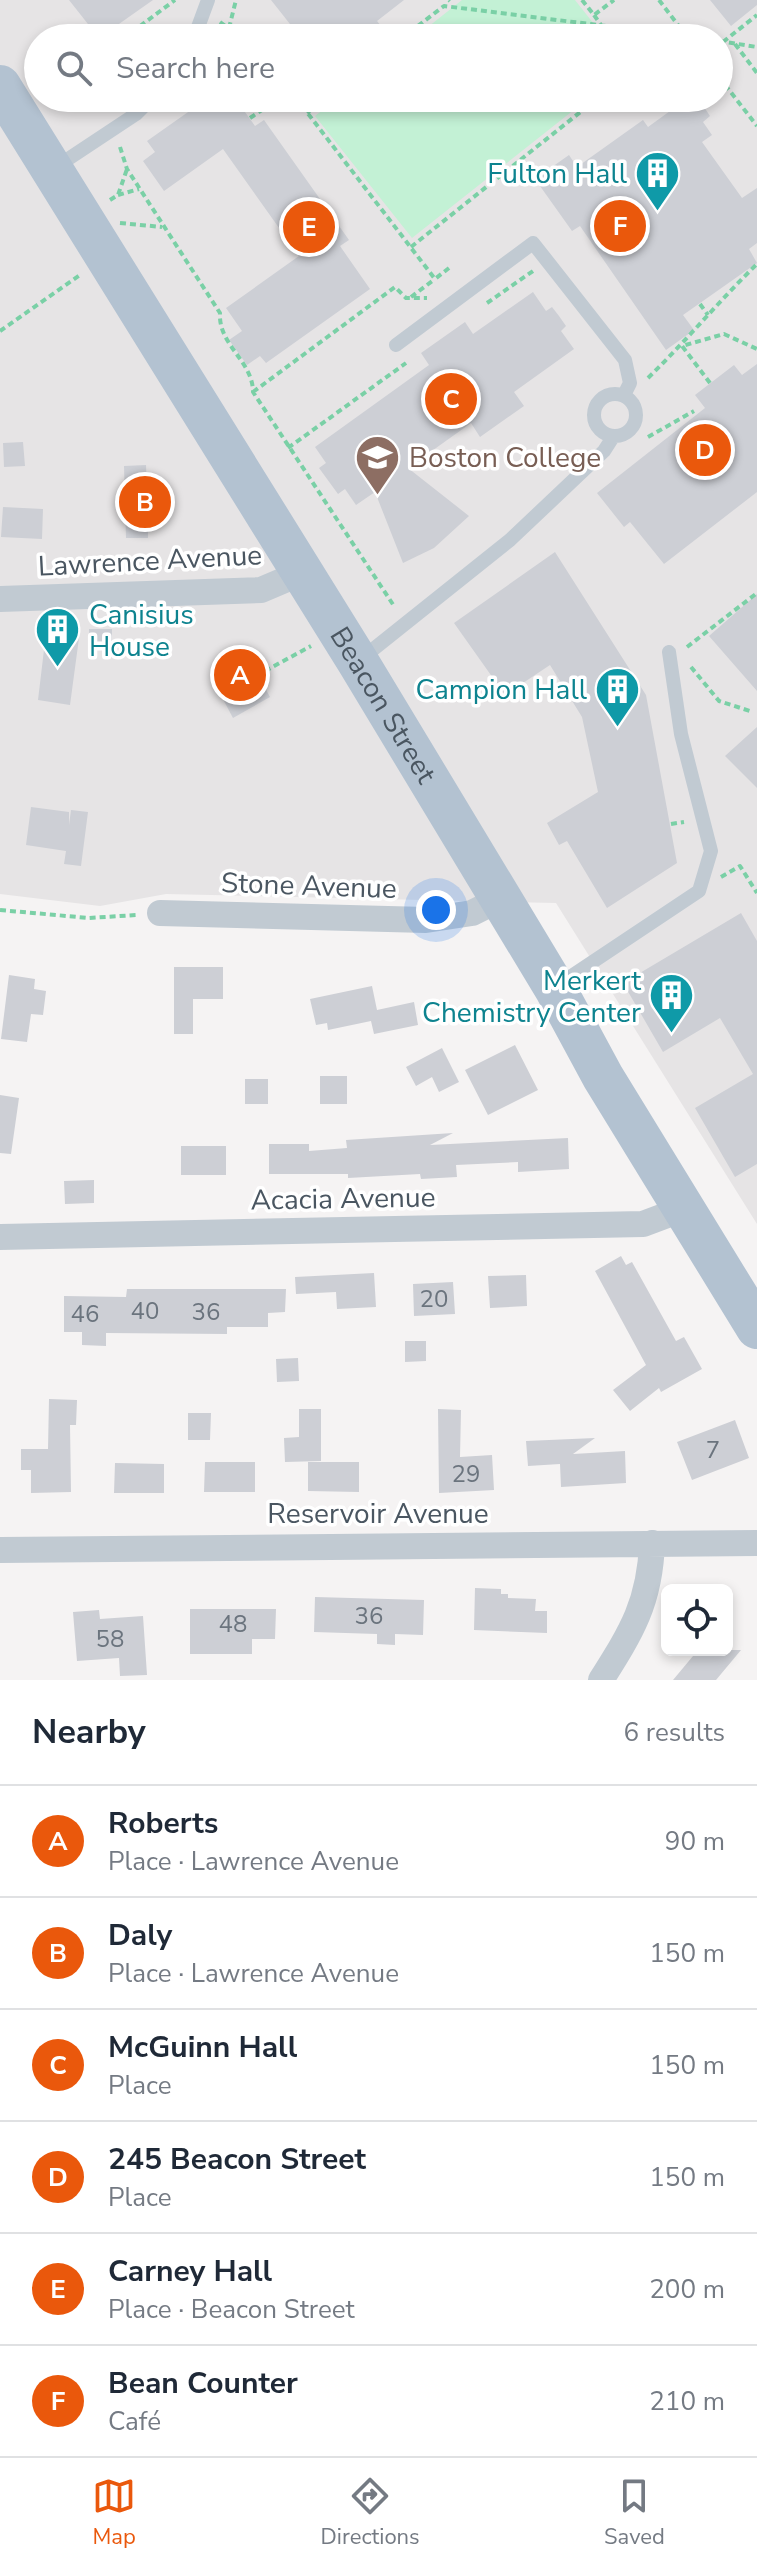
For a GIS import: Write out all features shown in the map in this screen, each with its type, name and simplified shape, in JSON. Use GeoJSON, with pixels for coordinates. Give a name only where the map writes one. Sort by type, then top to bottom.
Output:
{"type":"FeatureCollection","features":[{"type":"Feature","properties":{"kind":"main road","name":"Beacon Street"},"geometry":{"type":"LineString","coordinates":[[0,86],[358,662],[555,987],[603,1077],[757,1328]]}},
{"type":"Feature","properties":{"kind":"street","name":"Lawrence Avenue"},"geometry":{"type":"LineString","coordinates":[[0,599],[261,590],[301,573]]}},
{"type":"Feature","properties":{"kind":"street","name":"Stone Avenue"},"geometry":{"type":"LineString","coordinates":[[160,913],[426,920],[472,913],[500,899]]}},
{"type":"Feature","properties":{"kind":"street","name":"Acacia Avenue"},"geometry":{"type":"LineString","coordinates":[[0,1237],[643,1224],[683,1209]]}},
{"type":"Feature","properties":{"kind":"street"},"geometry":{"type":"LineString","coordinates":[[601,1680],[644,1605],[650,1585],[652,1543]]}},
{"type":"Feature","properties":{"kind":"street","name":"Reservoir Avenue"},"geometry":{"type":"LineString","coordinates":[[0,1550],[757,1543]]}},
{"type":"Feature","properties":{"kind":"lane"},"geometry":{"type":"LineString","coordinates":[[199,24],[208,0]]}},
{"type":"Feature","properties":{"kind":"lane"},"geometry":{"type":"LineString","coordinates":[[52,169],[138,112]]}},
{"type":"Feature","properties":{"kind":"lane"},"geometry":{"type":"LineString","coordinates":[[396,345],[533,243],[625,360],[630,383],[624,395]]}},
{"type":"Feature","properties":{"kind":"lane"},"geometry":{"type":"LineString","coordinates":[[613,393],[624,395],[633,403],[637,414],[633,426],[625,435],[613,437],[595,425],[595,404],[613,393]]}},
{"type":"Feature","properties":{"kind":"lane"},"geometry":{"type":"LineString","coordinates":[[358,662],[510,540],[604,451],[613,437]]}},
{"type":"Feature","properties":{"kind":"lane"},"geometry":{"type":"LineString","coordinates":[[555,987],[699,891],[711,851],[681,734],[673,651]]}},
{"type":"Feature","properties":{"kind":"path"},"geometry":{"type":"LineString","coordinates":[[143,24],[175,0]]}},
{"type":"Feature","properties":{"kind":"path"},"geometry":{"type":"LineString","coordinates":[[230,24],[236,0]]}},
{"type":"Feature","properties":{"kind":"path"},"geometry":{"type":"LineString","coordinates":[[420,24],[450,0]]}},
{"type":"Feature","properties":{"kind":"path"},"geometry":{"type":"LineString","coordinates":[[582,0],[601,24]]}},
{"type":"Feature","properties":{"kind":"path"},"geometry":{"type":"LineString","coordinates":[[594,15],[614,0]]}},
{"type":"Feature","properties":{"kind":"path"},"geometry":{"type":"LineString","coordinates":[[659,0],[676,24]]}},
{"type":"Feature","properties":{"kind":"path"},"geometry":{"type":"LineString","coordinates":[[444,6],[580,24]]}},
{"type":"Feature","properties":{"kind":"path"},"geometry":{"type":"LineString","coordinates":[[733,33],[757,15]]}},
{"type":"Feature","properties":{"kind":"path"},"geometry":{"type":"LineString","coordinates":[[218,21],[223,24]]}},
{"type":"Feature","properties":{"kind":"path"},"geometry":{"type":"LineString","coordinates":[[735,44],[757,47]]}},
{"type":"Feature","properties":{"kind":"path"},"geometry":{"type":"LineString","coordinates":[[735,44],[757,73]]}},
{"type":"Feature","properties":{"kind":"path"},"geometry":{"type":"LineString","coordinates":[[733,95],[757,126]]}},
{"type":"Feature","properties":{"kind":"path"},"geometry":{"type":"LineString","coordinates":[[250,118],[259,112]]}},
{"type":"Feature","properties":{"kind":"path"},"geometry":{"type":"LineString","coordinates":[[411,247],[580,112]]}},
{"type":"Feature","properties":{"kind":"path"},"geometry":{"type":"LineString","coordinates":[[307,113],[435,279]]}},
{"type":"Feature","properties":{"kind":"path"},"geometry":{"type":"LineString","coordinates":[[118,141],[127,169],[220,313],[219,330],[253,378],[253,392],[394,606]]}},
{"type":"Feature","properties":{"kind":"path"},"geometry":{"type":"LineString","coordinates":[[118,195],[127,169]]}},
{"type":"Feature","properties":{"kind":"path"},"geometry":{"type":"LineString","coordinates":[[105,203],[118,195],[139,189]]}},
{"type":"Feature","properties":{"kind":"path"},"geometry":{"type":"LineString","coordinates":[[118,223],[162,227]]}},
{"type":"Feature","properties":{"kind":"path"},"geometry":{"type":"LineString","coordinates":[[648,378],[682,346],[757,264]]}},
{"type":"Feature","properties":{"kind":"path"},"geometry":{"type":"LineString","coordinates":[[409,298],[449,268]]}},
{"type":"Feature","properties":{"kind":"path"},"geometry":{"type":"LineString","coordinates":[[483,306],[528,273],[543,274]]}},
{"type":"Feature","properties":{"kind":"path"},"geometry":{"type":"LineString","coordinates":[[0,331],[82,274]]}},
{"type":"Feature","properties":{"kind":"path"},"geometry":{"type":"LineString","coordinates":[[253,392],[395,287],[409,298],[424,300],[434,293]]}},
{"type":"Feature","properties":{"kind":"path"},"geometry":{"type":"LineString","coordinates":[[700,304],[708,315]]}},
{"type":"Feature","properties":{"kind":"path"},"geometry":{"type":"LineString","coordinates":[[682,346],[724,334],[757,349]]}},
{"type":"Feature","properties":{"kind":"path"},"geometry":{"type":"LineString","coordinates":[[682,346],[710,383]]}},
{"type":"Feature","properties":{"kind":"path"},"geometry":{"type":"LineString","coordinates":[[288,448],[409,361]]}},
{"type":"Feature","properties":{"kind":"path"},"geometry":{"type":"LineString","coordinates":[[648,437],[694,411]]}},
{"type":"Feature","properties":{"kind":"path"},"geometry":{"type":"LineString","coordinates":[[753,712],[719,701],[673,651],[689,647],[757,593]]}},
{"type":"Feature","properties":{"kind":"path"},"geometry":{"type":"LineString","coordinates":[[265,671],[311,646]]}},
{"type":"Feature","properties":{"kind":"path"},"geometry":{"type":"LineString","coordinates":[[671,824],[682,822]]}},
{"type":"Feature","properties":{"kind":"path"},"geometry":{"type":"LineString","coordinates":[[745,873],[757,893]]}},
{"type":"Feature","properties":{"kind":"path"},"geometry":{"type":"LineString","coordinates":[[0,910],[89,918],[160,913]]}},
{"type":"Feature","properties":{"kind":"shaded area","name":"Boston College"},"geometry":{"type":"Polygon","coordinates":[[[0,0],[757,0],[757,1224],[556,903],[166,894],[100,906],[0,894],[0,0]]]}},
{"type":"Feature","properties":{"kind":"green space"},"geometry":{"type":"Polygon","coordinates":[[[462,0],[575,0],[594,24],[432,24],[462,0]]]}},
{"type":"Feature","properties":{"kind":"green space"},"geometry":{"type":"Polygon","coordinates":[[[320,112],[571,112],[412,238],[315,116],[320,112]]]}},
{"type":"Feature","properties":{"kind":"building"},"geometry":{"type":"Polygon","coordinates":[[[69,0],[153,0],[119,24],[88,24],[69,0]]]}},
{"type":"Feature","properties":{"kind":"building"},"geometry":{"type":"Polygon","coordinates":[[[271,0],[404,0],[377,21],[379,24],[290,24],[271,0]]]}},
{"type":"Feature","properties":{"kind":"building"},"geometry":{"type":"Polygon","coordinates":[[[710,0],[757,0],[757,5],[729,24],[710,0]]]}},
{"type":"Feature","properties":{"kind":"building"},"geometry":{"type":"Polygon","coordinates":[[[188,112],[245,112],[255,126],[264,120],[349,240],[340,246],[370,289],[266,363],[260,356],[247,365],[229,340],[242,331],[226,308],[299,256],[223,149],[164,191],[143,161],[155,152],[147,141],[188,112]]]}},
{"type":"Feature","properties":{"kind":"building","name":"Fulton Hall"},"geometry":{"type":"Polygon","coordinates":[[[669,112],[707,112],[710,116],[703,122],[712,135],[702,142],[742,198],[757,188],[757,243],[749,249],[757,263],[683,315],[694,330],[666,350],[580,226],[572,231],[535,179],[569,155],[577,167],[643,120],[648,127],[669,112]]]}},
{"type":"Feature","properties":{"kind":"building"},"geometry":{"type":"Polygon","coordinates":[[[533,292],[546,311],[552,307],[559,316],[566,326],[561,331],[574,349],[514,392],[524,406],[480,437],[471,423],[408,468],[469,516],[434,548],[403,563],[375,492],[356,505],[345,489],[338,494],[319,468],[326,463],[315,447],[429,365],[421,353],[465,322],[473,334],[533,292]]]}},
{"type":"Feature","properties":{"kind":"building"},"geometry":{"type":"Polygon","coordinates":[[[757,364],[757,492],[664,564],[630,522],[624,527],[597,493],[705,408],[695,395],[734,365],[742,375],[757,364]]]}},
{"type":"Feature","properties":{"kind":"building"},"geometry":{"type":"Polygon","coordinates":[[[23,442],[25,466],[4,467],[3,443],[23,442]]]}},
{"type":"Feature","properties":{"kind":"building"},"geometry":{"type":"Polygon","coordinates":[[[146,465],[147,490],[165,489],[166,514],[148,514],[148,538],[126,538],[124,466],[146,465]]]}},
{"type":"Feature","properties":{"kind":"building"},"geometry":{"type":"Polygon","coordinates":[[[3,507],[43,509],[42,539],[1,537],[3,507]]]}},
{"type":"Feature","properties":{"kind":"building","name":"Campion Hall"},"geometry":{"type":"Polygon","coordinates":[[[555,552],[646,695],[677,863],[607,908],[567,841],[559,845],[547,823],[598,792],[582,717],[550,665],[505,695],[454,623],[555,552]]]}},
{"type":"Feature","properties":{"kind":"building"},"geometry":{"type":"Polygon","coordinates":[[[757,594],[757,691],[709,636],[757,594]]]}},
{"type":"Feature","properties":{"kind":"building"},"geometry":{"type":"Polygon","coordinates":[[[89,629],[112,629],[112,648],[89,648],[89,629]]]}},
{"type":"Feature","properties":{"kind":"building","name":"Canisius House"},"geometry":{"type":"Polygon","coordinates":[[[46,633],[79,638],[70,705],[38,700],[46,633]]]}},
{"type":"Feature","properties":{"kind":"building"},"geometry":{"type":"Polygon","coordinates":[[[245,650],[270,697],[233,718],[217,688],[226,683],[216,666],[245,650]]]}},
{"type":"Feature","properties":{"kind":"building"},"geometry":{"type":"Polygon","coordinates":[[[757,727],[757,788],[725,756],[757,727]]]}},
{"type":"Feature","properties":{"kind":"building"},"geometry":{"type":"Polygon","coordinates":[[[31,807],[69,812],[69,825],[71,810],[88,812],[81,866],[64,864],[66,851],[26,845],[31,807]]]}},
{"type":"Feature","properties":{"kind":"building","name":"Merkert Chemistry Center"},"geometry":{"type":"Polygon","coordinates":[[[741,913],[757,941],[757,1164],[735,1177],[695,1108],[753,1074],[720,1018],[663,1052],[623,983],[741,913]]]}},
{"type":"Feature","properties":{"kind":"building"},"geometry":{"type":"Polygon","coordinates":[[[174,967],[223,967],[223,999],[193,999],[193,1034],[174,1034],[174,967]]]}},
{"type":"Feature","properties":{"kind":"building"},"geometry":{"type":"Polygon","coordinates":[[[9,975],[35,979],[34,989],[46,991],[43,1015],[31,1014],[27,1042],[1,1039],[9,975]]]}},
{"type":"Feature","properties":{"kind":"building"},"geometry":{"type":"Polygon","coordinates":[[[372,986],[377,1010],[414,1002],[418,1025],[374,1034],[371,1021],[328,1030],[327,1023],[316,1025],[310,999],[372,986]]]}},
{"type":"Feature","properties":{"kind":"building"},"geometry":{"type":"Polygon","coordinates":[[[515,1045],[538,1090],[488,1115],[465,1070],[515,1045]]]}},
{"type":"Feature","properties":{"kind":"building"},"geometry":{"type":"Polygon","coordinates":[[[442,1048],[459,1082],[439,1092],[432,1077],[416,1086],[406,1067],[442,1048]]]}},
{"type":"Feature","properties":{"kind":"building"},"geometry":{"type":"Polygon","coordinates":[[[320,1076],[347,1076],[347,1104],[320,1104],[320,1076]]]}},
{"type":"Feature","properties":{"kind":"building"},"geometry":{"type":"Polygon","coordinates":[[[245,1079],[268,1079],[268,1104],[245,1104],[245,1079]]]}},
{"type":"Feature","properties":{"kind":"building"},"geometry":{"type":"Polygon","coordinates":[[[0,1095],[19,1098],[11,1154],[0,1153],[0,1095]]]}},
{"type":"Feature","properties":{"kind":"building"},"geometry":{"type":"Polygon","coordinates":[[[453,1133],[430,1145],[568,1138],[569,1169],[518,1172],[518,1162],[456,1165],[457,1177],[421,1179],[420,1174],[348,1178],[348,1174],[269,1174],[269,1144],[309,1144],[309,1151],[347,1148],[346,1140],[453,1133]]]}},
{"type":"Feature","properties":{"kind":"building"},"geometry":{"type":"Polygon","coordinates":[[[181,1146],[226,1146],[226,1175],[181,1175],[181,1146]]]}},
{"type":"Feature","properties":{"kind":"building"},"geometry":{"type":"Polygon","coordinates":[[[94,1180],[94,1203],[65,1204],[64,1181],[94,1180]]]}},
{"type":"Feature","properties":{"kind":"building"},"geometry":{"type":"Polygon","coordinates":[[[621,1256],[626,1265],[632,1262],[676,1341],[684,1337],[702,1369],[661,1392],[659,1388],[630,1411],[613,1390],[646,1365],[595,1271],[621,1256]]]}},
{"type":"Feature","properties":{"kind":"building"},"geometry":{"type":"Polygon","coordinates":[[[374,1273],[376,1307],[337,1309],[336,1292],[296,1294],[295,1277],[374,1273]]]}},
{"type":"Feature","properties":{"kind":"building"},"geometry":{"type":"Polygon","coordinates":[[[526,1275],[527,1306],[490,1308],[488,1276],[526,1275]]]}},
{"type":"Feature","properties":{"kind":"building"},"geometry":{"type":"Polygon","coordinates":[[[453,1282],[455,1314],[414,1316],[413,1284],[453,1282]]]}},
{"type":"Feature","properties":{"kind":"building"},"geometry":{"type":"Polygon","coordinates":[[[127,1289],[286,1289],[285,1312],[268,1313],[268,1327],[227,1327],[227,1334],[106,1333],[106,1346],[82,1345],[82,1332],[64,1332],[64,1296],[126,1297],[127,1289]]]}},
{"type":"Feature","properties":{"kind":"building"},"geometry":{"type":"Polygon","coordinates":[[[405,1341],[426,1341],[426,1361],[405,1362],[405,1341]]]}},
{"type":"Feature","properties":{"kind":"building"},"geometry":{"type":"Polygon","coordinates":[[[298,1358],[299,1381],[277,1382],[276,1359],[298,1358]]]}},
{"type":"Feature","properties":{"kind":"building"},"geometry":{"type":"Polygon","coordinates":[[[49,1399],[77,1400],[76,1425],[70,1425],[71,1492],[31,1493],[31,1470],[21,1470],[21,1449],[48,1449],[49,1399]]]}},
{"type":"Feature","properties":{"kind":"building"},"geometry":{"type":"Polygon","coordinates":[[[299,1409],[321,1409],[321,1461],[285,1462],[284,1438],[299,1437],[299,1409]]]}},
{"type":"Feature","properties":{"kind":"building"},"geometry":{"type":"Polygon","coordinates":[[[438,1409],[461,1410],[460,1457],[492,1455],[494,1490],[439,1493],[438,1409]]]}},
{"type":"Feature","properties":{"kind":"building"},"geometry":{"type":"Polygon","coordinates":[[[188,1413],[211,1413],[210,1440],[188,1440],[188,1413]]]}},
{"type":"Feature","properties":{"kind":"building"},"geometry":{"type":"Polygon","coordinates":[[[735,1420],[749,1458],[692,1480],[677,1442],[735,1420]]]}},
{"type":"Feature","properties":{"kind":"building"},"geometry":{"type":"Polygon","coordinates":[[[595,1438],[573,1454],[625,1451],[626,1483],[561,1487],[560,1464],[528,1466],[526,1441],[595,1438]]]}},
{"type":"Feature","properties":{"kind":"building"},"geometry":{"type":"Polygon","coordinates":[[[205,1462],[255,1462],[255,1492],[204,1492],[205,1462]]]}},
{"type":"Feature","properties":{"kind":"building"},"geometry":{"type":"Polygon","coordinates":[[[308,1462],[359,1462],[359,1492],[308,1491],[308,1462]]]}},
{"type":"Feature","properties":{"kind":"building"},"geometry":{"type":"Polygon","coordinates":[[[115,1463],[164,1464],[164,1493],[114,1493],[115,1463]]]}},
{"type":"Feature","properties":{"kind":"building"},"geometry":{"type":"Polygon","coordinates":[[[475,1588],[501,1589],[501,1594],[508,1594],[508,1598],[536,1599],[535,1611],[547,1611],[547,1633],[474,1630],[475,1588]]]}},
{"type":"Feature","properties":{"kind":"building"},"geometry":{"type":"Polygon","coordinates":[[[315,1597],[424,1600],[423,1635],[395,1634],[395,1645],[377,1644],[377,1634],[314,1632],[315,1597]]]}},
{"type":"Feature","properties":{"kind":"building"},"geometry":{"type":"Polygon","coordinates":[[[190,1609],[276,1609],[275,1639],[252,1639],[252,1654],[190,1654],[190,1609]]]}},
{"type":"Feature","properties":{"kind":"building"},"geometry":{"type":"Polygon","coordinates":[[[99,1610],[100,1619],[143,1616],[147,1675],[120,1676],[119,1658],[77,1661],[73,1612],[99,1610]]]}},
{"type":"Feature","properties":{"kind":"building"},"geometry":{"type":"Polygon","coordinates":[[[733,1650],[741,1650],[716,1680],[673,1680],[693,1656],[733,1656],[733,1650]]]}},
{"type":"Feature","properties":{"kind":"place","name":"Fulton Hall"},"geometry":{"type":"Point","coordinates":[658,212]}},
{"type":"Feature","properties":{"kind":"place","name":"Bean Counter"},"geometry":{"type":"Point","coordinates":[620,226]}},
{"type":"Feature","properties":{"kind":"place","name":"Carney Hall"},"geometry":{"type":"Point","coordinates":[309,227]}},
{"type":"Feature","properties":{"kind":"place","name":"McGuinn Hall"},"geometry":{"type":"Point","coordinates":[451,399]}},
{"type":"Feature","properties":{"kind":"place","name":"245 Beacon Street"},"geometry":{"type":"Point","coordinates":[705,450]}},
{"type":"Feature","properties":{"kind":"place","name":"Boston College"},"geometry":{"type":"Point","coordinates":[378,496]}},
{"type":"Feature","properties":{"kind":"place","name":"Daly"},"geometry":{"type":"Point","coordinates":[145,502]}},
{"type":"Feature","properties":{"kind":"place","name":"Canisius House"},"geometry":{"type":"Point","coordinates":[58,669]}},
{"type":"Feature","properties":{"kind":"place","name":"Roberts"},"geometry":{"type":"Point","coordinates":[240,675]}},
{"type":"Feature","properties":{"kind":"place","name":"Campion Hall"},"geometry":{"type":"Point","coordinates":[618,728]}},
{"type":"Feature","properties":{"kind":"place","name":"Merkert Chemistry Center"},"geometry":{"type":"Point","coordinates":[672,1035]}}]}
